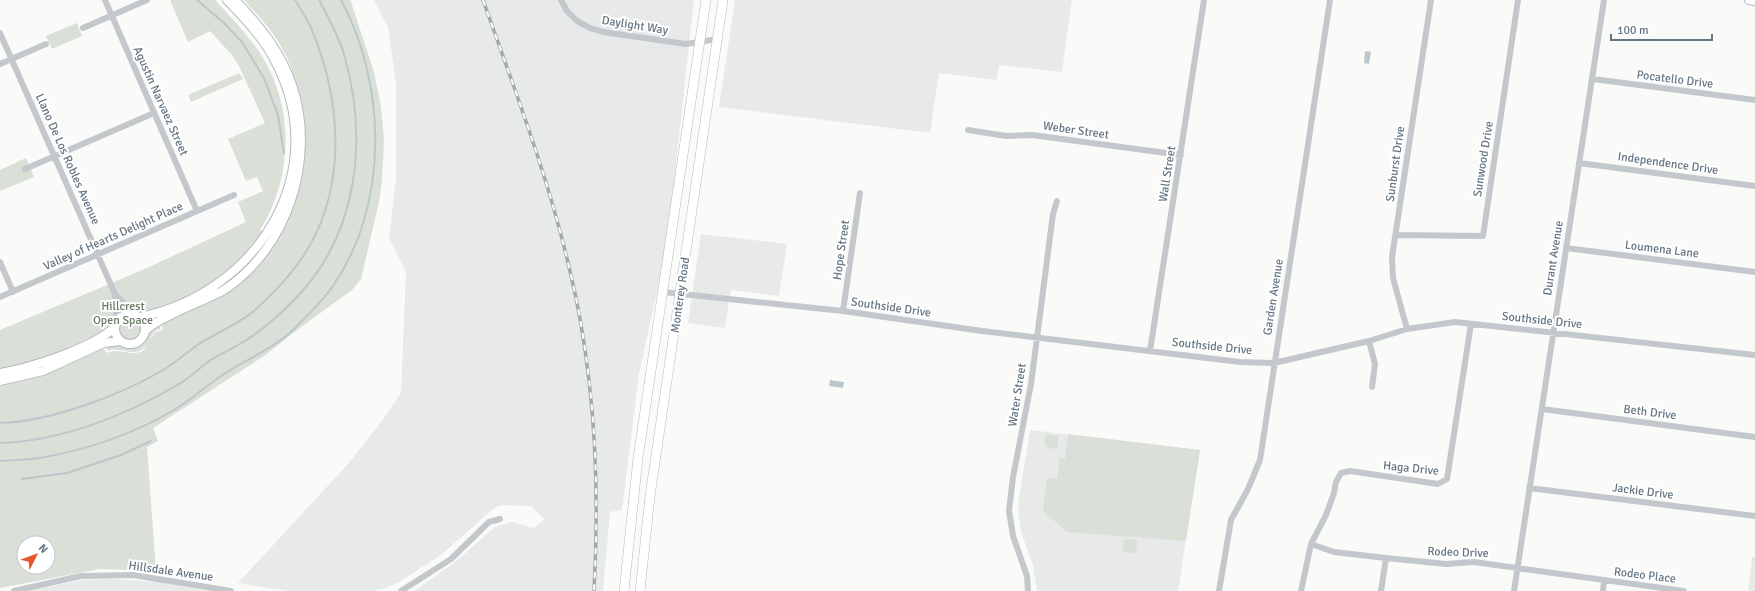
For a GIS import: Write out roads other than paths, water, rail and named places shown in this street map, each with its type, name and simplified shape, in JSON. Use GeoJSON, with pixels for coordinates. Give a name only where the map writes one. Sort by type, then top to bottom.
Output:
{"type":"FeatureCollection","features":[{"type":"Feature","properties":{"kind":"main road","name":"Monterey Road"},"geometry":{"type":"LineString","coordinates":[[624,591],[638,464],[706,0]]}},
{"type":"Feature","properties":{"kind":"main road","name":"Monterey Road"},"geometry":{"type":"LineString","coordinates":[[640,591],[647,525],[716,38],[723,0]]}},
{"type":"Feature","properties":{"kind":"main road"},"geometry":{"type":"LineString","coordinates":[[631,524],[647,525]]}},
{"type":"Feature","properties":{"kind":"street","name":"Agustin Narvaez Street"},"geometry":{"type":"LineString","coordinates":[[105,0],[197,211]]}},
{"type":"Feature","properties":{"kind":"street"},"geometry":{"type":"LineString","coordinates":[[83,28],[147,0]]}},
{"type":"Feature","properties":{"kind":"street"},"geometry":{"type":"LineString","coordinates":[[0,373],[18,370],[50,360],[105,336],[123,316],[136,316],[170,309],[197,297],[220,284],[237,269],[256,249],[270,229],[281,207],[290,178],[294,154],[294,130],[286,86],[267,46],[253,28],[227,0]]}},
{"type":"Feature","properties":{"kind":"street"},"geometry":{"type":"LineString","coordinates":[[0,381],[43,371],[104,343],[120,342],[135,344],[141,339],[149,326],[202,302],[224,289],[247,271],[273,238],[290,204],[296,185],[301,139],[298,108],[293,87],[280,58],[260,27],[235,0]]}},
{"type":"Feature","properties":{"kind":"street","name":"Daylight Way"},"geometry":{"type":"LineString","coordinates":[[561,0],[567,10],[577,21],[590,28],[608,33],[686,44],[716,38]]}},
{"type":"Feature","properties":{"kind":"street","name":"Wall Street"},"geometry":{"type":"LineString","coordinates":[[1150,351],[1204,0]]}},
{"type":"Feature","properties":{"kind":"street","name":"Garden Avenue"},"geometry":{"type":"LineString","coordinates":[[1219,591],[1231,520],[1248,489],[1260,460],[1330,0]]}},
{"type":"Feature","properties":{"kind":"street","name":"Sunburst Drive"},"geometry":{"type":"LineString","coordinates":[[1407,329],[1393,278],[1392,257],[1431,0]]}},
{"type":"Feature","properties":{"kind":"street","name":"Sunwood Drive"},"geometry":{"type":"LineString","coordinates":[[1396,235],[1483,236],[1518,0]]}},
{"type":"Feature","properties":{"kind":"street","name":"Durant Avenue"},"geometry":{"type":"LineString","coordinates":[[1514,591],[1542,409],[1552,332],[1604,0]]}},
{"type":"Feature","properties":{"kind":"street"},"geometry":{"type":"LineString","coordinates":[[1749,0],[1755,1]]}},
{"type":"Feature","properties":{"kind":"street","name":"Llano De Los Robles Avenue"},"geometry":{"type":"LineString","coordinates":[[0,32],[115,294],[136,316]]}},
{"type":"Feature","properties":{"kind":"street"},"geometry":{"type":"LineString","coordinates":[[0,64],[46,44]]}},
{"type":"Feature","properties":{"kind":"street","name":"Pocatello Drive"},"geometry":{"type":"LineString","coordinates":[[1592,79],[1755,100]]}},
{"type":"Feature","properties":{"kind":"street"},"geometry":{"type":"LineString","coordinates":[[25,169],[154,113]]}},
{"type":"Feature","properties":{"kind":"street","name":"Weber Street"},"geometry":{"type":"LineString","coordinates":[[968,130],[1006,136],[1032,135],[1181,156]]}},
{"type":"Feature","properties":{"kind":"street","name":"Independence Drive"},"geometry":{"type":"LineString","coordinates":[[1579,162],[1755,186]]}},
{"type":"Feature","properties":{"kind":"street","name":"Hope Street"},"geometry":{"type":"LineString","coordinates":[[843,311],[860,193]]}},
{"type":"Feature","properties":{"kind":"street","name":"Valley of Hearts Delight Place"},"geometry":{"type":"LineString","coordinates":[[0,297],[234,195]]}},
{"type":"Feature","properties":{"kind":"street","name":"Water Street"},"geometry":{"type":"LineString","coordinates":[[1028,591],[1027,576],[1013,536],[1009,511],[1013,477],[1031,384],[1053,214],[1057,201]]}},
{"type":"Feature","properties":{"kind":"street","name":"Loumena Lane"},"geometry":{"type":"LineString","coordinates":[[1566,248],[1755,272]]}},
{"type":"Feature","properties":{"kind":"street"},"geometry":{"type":"LineString","coordinates":[[0,262],[13,292]]}},
{"type":"Feature","properties":{"kind":"street","name":"Southside Drive"},"geometry":{"type":"LineString","coordinates":[[663,292],[843,311],[1240,362],[1274,363],[1369,341],[1407,329],[1432,324],[1455,322],[1755,355]]}},
{"type":"Feature","properties":{"kind":"street","name":"Llano De Los Robles Avenue"},"geometry":{"type":"LineString","coordinates":[[115,294],[116,324]]}},
{"type":"Feature","properties":{"kind":"street"},"geometry":{"type":"LineString","coordinates":[[136,316],[145,325],[145,332]]}},
{"type":"Feature","properties":{"kind":"street"},"geometry":{"type":"LineString","coordinates":[[116,324],[116,335],[120,342]]}},
{"type":"Feature","properties":{"kind":"street","name":"Haga Drive"},"geometry":{"type":"LineString","coordinates":[[1301,591],[1311,544],[1326,515],[1334,493],[1336,482],[1341,473],[1350,471],[1438,484],[1447,478],[1472,324]]}},
{"type":"Feature","properties":{"kind":"street"},"geometry":{"type":"LineString","coordinates":[[1369,341],[1374,364],[1372,388]]}},
{"type":"Feature","properties":{"kind":"street","name":"Beth Drive"},"geometry":{"type":"LineString","coordinates":[[1542,409],[1755,437]]}},
{"type":"Feature","properties":{"kind":"street","name":"Jackie Drive"},"geometry":{"type":"LineString","coordinates":[[1529,488],[1755,516]]}},
{"type":"Feature","properties":{"kind":"street"},"geometry":{"type":"LineString","coordinates":[[400,591],[451,559],[489,522],[500,519]]}},
{"type":"Feature","properties":{"kind":"street","name":"Rodeo Drive"},"geometry":{"type":"LineString","coordinates":[[1311,544],[1334,552],[1446,564],[1474,562],[1565,573],[1578,578],[1604,581]]}},
{"type":"Feature","properties":{"kind":"street"},"geometry":{"type":"LineString","coordinates":[[1381,591],[1386,558]]}},
{"type":"Feature","properties":{"kind":"street","name":"Hillsdale Avenue"},"geometry":{"type":"LineString","coordinates":[[14,591],[81,576],[133,575],[211,589],[231,591]]}},
{"type":"Feature","properties":{"kind":"street"},"geometry":{"type":"LineString","coordinates":[[1603,591],[1604,581]]}},
{"type":"Feature","properties":{"kind":"street","name":"Rodeo Place"},"geometry":{"type":"LineString","coordinates":[[1604,581],[1684,591]]}},
{"type":"Feature","properties":{"kind":"waterway"},"geometry":{"type":"LineString","coordinates":[[197,0],[224,23],[242,42],[264,78],[278,115],[284,153]]}},
{"type":"Feature","properties":{"kind":"waterway"},"geometry":{"type":"LineString","coordinates":[[0,423],[40,418],[84,406],[127,389],[167,367],[203,341],[234,325],[263,303],[292,272],[310,245],[322,220],[330,193],[334,166],[335,138],[329,83],[310,26],[295,0]]}},
{"type":"Feature","properties":{"kind":"waterway"},"geometry":{"type":"LineString","coordinates":[[0,443],[23,441],[69,432],[92,425],[136,407],[157,396],[186,380],[209,361],[261,330],[276,318],[296,298],[317,272],[333,244],[345,214],[353,183],[356,151],[355,118],[351,86],[344,54],[336,33],[319,0]]}},
{"type":"Feature","properties":{"kind":"waterway"},"geometry":{"type":"LineString","coordinates":[[0,461],[22,460],[62,454],[95,445],[144,426],[180,406],[224,374],[283,339],[313,310],[333,286],[351,254],[364,219],[372,182],[375,144],[373,106],[367,69],[356,33],[341,0]]}},
{"type":"Feature","properties":{"kind":"waterway"},"geometry":{"type":"LineString","coordinates":[[22,479],[67,473],[121,455],[151,441]]}},
{"type":"Feature","properties":{"kind":"railway"},"geometry":{"type":"LineString","coordinates":[[483,0],[541,166],[561,233],[578,307],[585,347],[594,428],[596,469],[596,550],[594,591]]}},
{"type":"Feature","properties":{"kind":"park label","name":"Hillcrest Open Space"},"geometry":{"type":"Point","coordinates":[123,313]}}]}
